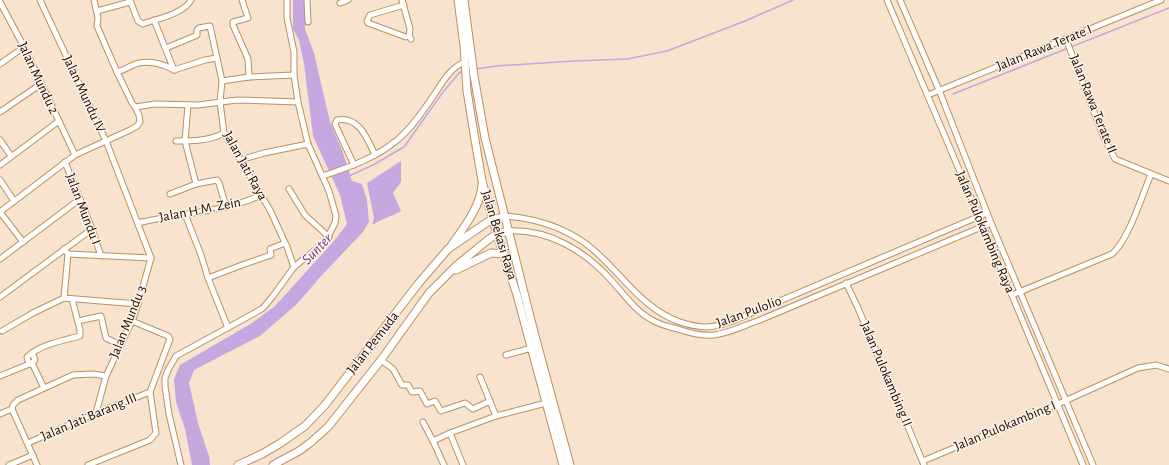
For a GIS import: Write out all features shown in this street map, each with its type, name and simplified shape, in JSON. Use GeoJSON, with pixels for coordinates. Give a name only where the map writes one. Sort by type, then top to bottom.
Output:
{"type":"FeatureCollection","features":[{"type":"Feature","properties":{"kind":"main road","name":"Jalan Bekasi Raya"},"geometry":{"type":"LineString","coordinates":[[458,0],[471,77],[505,216],[528,320],[570,465]]}},
{"type":"Feature","properties":{"kind":"main road","name":"Jalan Bekasi Raya"},"geometry":{"type":"LineString","coordinates":[[464,0],[468,63]]}},
{"type":"Feature","properties":{"kind":"main road","name":"Jalan Bekasi Raya"},"geometry":{"type":"LineString","coordinates":[[471,77],[467,91],[482,181],[497,234],[528,320],[532,348],[563,465]]}},
{"type":"Feature","properties":{"kind":"main road"},"geometry":{"type":"LineString","coordinates":[[448,249],[463,229],[478,202],[482,181]]}},
{"type":"Feature","properties":{"kind":"main road","name":"Jalan Pemuda"},"geometry":{"type":"LineString","coordinates":[[238,465],[262,454],[288,438],[318,412],[373,344],[418,284],[448,249],[493,219],[505,216]]}},
{"type":"Feature","properties":{"kind":"main road","name":"Jalan Pemuda"},"geometry":{"type":"LineString","coordinates":[[273,465],[299,451],[328,427],[381,360],[425,299],[447,275],[466,257],[489,239],[497,234],[508,231]]}},
{"type":"Feature","properties":{"kind":"main road"},"geometry":{"type":"LineString","coordinates":[[447,275],[491,253],[504,254]]}},
{"type":"Feature","properties":{"kind":"street","name":"Jalan Mundu IV"},"geometry":{"type":"LineString","coordinates":[[40,0],[106,141]]}},
{"type":"Feature","properties":{"kind":"street"},"geometry":{"type":"LineString","coordinates":[[23,242],[0,212],[75,155],[137,126],[140,122],[135,107],[132,104],[97,26],[98,18],[94,0]]}},
{"type":"Feature","properties":{"kind":"street"},"geometry":{"type":"LineString","coordinates":[[97,11],[130,1],[138,21],[143,24],[168,16],[187,5],[191,0]]}},
{"type":"Feature","properties":{"kind":"street"},"geometry":{"type":"LineString","coordinates":[[242,0],[248,17],[246,19],[233,22],[233,25],[248,59],[249,77]]}},
{"type":"Feature","properties":{"kind":"street"},"geometry":{"type":"LineString","coordinates":[[181,465],[169,414],[165,386],[167,374],[176,356],[263,308],[294,267],[325,242],[329,237],[335,223],[336,216],[329,191],[324,176],[308,144],[298,102],[294,75],[294,52],[287,18],[287,0]]}},
{"type":"Feature","properties":{"kind":"street"},"geometry":{"type":"LineString","coordinates":[[308,0],[308,22]]}},
{"type":"Feature","properties":{"kind":"street"},"geometry":{"type":"LineString","coordinates":[[340,3],[348,0]]}},
{"type":"Feature","properties":{"kind":"street","name":"Jalan Pulokambing Raya"},"geometry":{"type":"LineString","coordinates":[[886,0],[984,226],[1083,465]]}},
{"type":"Feature","properties":{"kind":"street","name":"Jalan Pulokambing Raya"},"geometry":{"type":"LineString","coordinates":[[900,0],[939,90],[991,223],[1093,465]]}},
{"type":"Feature","properties":{"kind":"street","name":"Jalan Rawa Terate I"},"geometry":{"type":"LineString","coordinates":[[928,95],[1067,42],[1161,0]]}},
{"type":"Feature","properties":{"kind":"street","name":"Jalan Mundu 2"},"geometry":{"type":"LineString","coordinates":[[0,2],[2,11],[24,47],[75,155]]}},
{"type":"Feature","properties":{"kind":"street"},"geometry":{"type":"LineString","coordinates":[[403,2],[410,29],[410,38],[368,23],[367,19],[370,15],[403,2]]}},
{"type":"Feature","properties":{"kind":"street"},"geometry":{"type":"LineString","coordinates":[[154,20],[174,70]]}},
{"type":"Feature","properties":{"kind":"street","name":"Jalan Jati Raya"},"geometry":{"type":"LineString","coordinates":[[166,48],[197,35],[197,30],[199,28],[210,26],[222,80],[220,102],[224,133],[270,210],[294,267]]}},
{"type":"Feature","properties":{"kind":"street","name":"Jalan Rawa Terate II"},"geometry":{"type":"LineString","coordinates":[[1067,42],[1104,138],[1115,159],[1169,181]]}},
{"type":"Feature","properties":{"kind":"street"},"geometry":{"type":"LineString","coordinates":[[0,64],[24,47]]}},
{"type":"Feature","properties":{"kind":"street"},"geometry":{"type":"LineString","coordinates":[[117,72],[125,70],[130,66],[142,63],[156,64],[174,70],[204,60],[217,58]]}},
{"type":"Feature","properties":{"kind":"street"},"geometry":{"type":"LineString","coordinates":[[324,176],[375,155],[398,140],[410,127],[447,77],[457,66],[468,63]]}},
{"type":"Feature","properties":{"kind":"street"},"geometry":{"type":"LineString","coordinates":[[222,80],[294,75]]}},
{"type":"Feature","properties":{"kind":"street"},"geometry":{"type":"LineString","coordinates":[[0,112],[41,84]]}},
{"type":"Feature","properties":{"kind":"street"},"geometry":{"type":"LineString","coordinates":[[135,107],[155,104],[188,106],[237,100],[298,102]]}},
{"type":"Feature","properties":{"kind":"street"},"geometry":{"type":"LineString","coordinates":[[188,106],[185,141],[196,184]]}},
{"type":"Feature","properties":{"kind":"street"},"geometry":{"type":"LineString","coordinates":[[352,165],[335,124],[337,120],[347,119],[354,122],[360,128],[375,155]]}},
{"type":"Feature","properties":{"kind":"street"},"geometry":{"type":"LineString","coordinates":[[0,165],[59,121]]}},
{"type":"Feature","properties":{"kind":"street"},"geometry":{"type":"LineString","coordinates":[[176,141],[210,138],[224,133]]}},
{"type":"Feature","properties":{"kind":"street"},"geometry":{"type":"LineString","coordinates":[[0,140],[12,156]]}},
{"type":"Feature","properties":{"kind":"street"},"geometry":{"type":"LineString","coordinates":[[68,254],[151,258],[106,141]]}},
{"type":"Feature","properties":{"kind":"street"},"geometry":{"type":"LineString","coordinates":[[240,160],[264,153],[308,144]]}},
{"type":"Feature","properties":{"kind":"street","name":"Jalan Mundu I"},"geometry":{"type":"LineString","coordinates":[[65,162],[92,229],[101,256]]}},
{"type":"Feature","properties":{"kind":"street"},"geometry":{"type":"LineString","coordinates":[[1012,295],[1112,254],[1121,245],[1127,234],[1151,174]]}},
{"type":"Feature","properties":{"kind":"street"},"geometry":{"type":"LineString","coordinates":[[0,180],[14,201]]}},
{"type":"Feature","properties":{"kind":"street"},"geometry":{"type":"LineString","coordinates":[[170,194],[196,184],[216,180],[219,183],[226,206]]}},
{"type":"Feature","properties":{"kind":"street"},"geometry":{"type":"LineString","coordinates":[[289,189],[305,215],[329,237]]}},
{"type":"Feature","properties":{"kind":"street","name":"Jalan H.M. Zein"},"geometry":{"type":"LineString","coordinates":[[138,223],[248,201],[261,195]]}},
{"type":"Feature","properties":{"kind":"street"},"geometry":{"type":"LineString","coordinates":[[0,259],[80,199]]}},
{"type":"Feature","properties":{"kind":"street","name":"Jalan Pulolio"},"geometry":{"type":"LineString","coordinates":[[505,216],[548,225],[563,231],[596,252],[637,295],[654,308],[669,318],[694,326],[707,327],[723,325],[987,213]]}},
{"type":"Feature","properties":{"kind":"street"},"geometry":{"type":"LineString","coordinates":[[185,214],[228,328]]}},
{"type":"Feature","properties":{"kind":"street","name":"Jalan Pulolio"},"geometry":{"type":"LineString","coordinates":[[508,231],[518,230],[546,235],[573,248],[585,256],[611,280],[633,305],[652,320],[689,333],[713,335],[726,333],[760,320],[991,223]]}},
{"type":"Feature","properties":{"kind":"street"},"geometry":{"type":"LineString","coordinates":[[546,235],[548,225]]}},
{"type":"Feature","properties":{"kind":"street"},"geometry":{"type":"LineString","coordinates":[[0,296],[92,229]]}},
{"type":"Feature","properties":{"kind":"street"},"geometry":{"type":"LineString","coordinates":[[208,278],[271,255],[270,249],[285,243]]}},
{"type":"Feature","properties":{"kind":"street"},"geometry":{"type":"LineString","coordinates":[[64,249],[68,254],[64,298]]}},
{"type":"Feature","properties":{"kind":"street","name":"Jalan Mundu 3"},"geometry":{"type":"LineString","coordinates":[[96,413],[106,376],[132,321],[151,258]]}},
{"type":"Feature","properties":{"kind":"street"},"geometry":{"type":"LineString","coordinates":[[611,280],[617,274]]}},
{"type":"Feature","properties":{"kind":"street","name":"Jalan Pulokambing II"},"geometry":{"type":"LineString","coordinates":[[846,283],[858,308],[923,463]]}},
{"type":"Feature","properties":{"kind":"street"},"geometry":{"type":"LineString","coordinates":[[2,331],[33,313],[64,298],[138,304]]}},
{"type":"Feature","properties":{"kind":"street"},"geometry":{"type":"LineString","coordinates":[[44,388],[27,357],[32,352],[52,344],[80,336],[80,330],[72,299]]}},
{"type":"Feature","properties":{"kind":"street"},"geometry":{"type":"LineString","coordinates":[[780,301],[783,310]]}},
{"type":"Feature","properties":{"kind":"street"},"geometry":{"type":"LineString","coordinates":[[756,311],[760,320]]}},
{"type":"Feature","properties":{"kind":"street"},"geometry":{"type":"LineString","coordinates":[[78,321],[101,316],[106,338],[120,345]]}},
{"type":"Feature","properties":{"kind":"street"},"geometry":{"type":"LineString","coordinates":[[88,465],[152,439],[155,435],[156,431],[150,392],[170,339],[168,336],[132,321]]}},
{"type":"Feature","properties":{"kind":"street"},"geometry":{"type":"LineString","coordinates":[[506,354],[532,348]]}},
{"type":"Feature","properties":{"kind":"street"},"geometry":{"type":"LineString","coordinates":[[381,360],[393,369],[402,385],[407,385],[412,392],[420,391],[427,404],[436,402],[441,412],[464,403],[473,409],[490,401]]}},
{"type":"Feature","properties":{"kind":"street"},"geometry":{"type":"LineString","coordinates":[[0,376],[30,364]]}},
{"type":"Feature","properties":{"kind":"street","name":"Jalan Pulokambing I"},"geometry":{"type":"LineString","coordinates":[[923,463],[1138,368],[1156,365],[1169,369]]}},
{"type":"Feature","properties":{"kind":"street"},"geometry":{"type":"LineString","coordinates":[[0,414],[12,409],[13,405],[18,400],[73,376],[93,374],[106,376]]}},
{"type":"Feature","properties":{"kind":"street"},"geometry":{"type":"LineString","coordinates":[[480,377],[496,416]]}},
{"type":"Feature","properties":{"kind":"street","name":"Jalan Jati Barang III"},"geometry":{"type":"LineString","coordinates":[[28,443],[96,413],[150,392]]}},
{"type":"Feature","properties":{"kind":"street"},"geometry":{"type":"LineString","coordinates":[[432,441],[496,416],[546,403]]}},
{"type":"Feature","properties":{"kind":"street"},"geometry":{"type":"LineString","coordinates":[[12,409],[37,465]]}},
{"type":"Feature","properties":{"kind":"street"},"geometry":{"type":"LineString","coordinates":[[423,422],[444,465]]}},
{"type":"Feature","properties":{"kind":"street"},"geometry":{"type":"LineString","coordinates":[[450,433],[463,465]]}},
{"type":"Feature","properties":{"kind":"street"},"geometry":{"type":"LineString","coordinates":[[9,465],[33,455]]}},
{"type":"Feature","properties":{"kind":"shaded area"},"geometry":{"type":"Polygon","coordinates":[[[293,0],[306,0],[305,29],[314,53],[330,122],[342,150],[352,181],[362,184],[367,200],[369,222],[362,233],[297,304],[260,336],[194,370],[189,383],[198,423],[209,456],[210,465],[192,465],[185,429],[176,402],[174,379],[180,365],[252,323],[275,306],[334,241],[347,224],[340,195],[313,136],[304,64],[299,40],[293,29],[293,0]]]}},
{"type":"Feature","properties":{"kind":"shaded area"},"geometry":{"type":"Polygon","coordinates":[[[401,161],[401,182],[393,193],[401,211],[372,225],[374,218],[367,183],[401,161]]]}},
{"type":"Feature","properties":{"kind":"waterway"},"geometry":{"type":"LineString","coordinates":[[476,69],[496,66],[627,59],[667,51],[745,21],[793,0]]}},
{"type":"Feature","properties":{"kind":"waterway"},"geometry":{"type":"LineString","coordinates":[[953,94],[1169,8]]}},
{"type":"Feature","properties":{"kind":"waterway"},"geometry":{"type":"LineString","coordinates":[[349,176],[373,165],[404,147],[443,92],[460,72],[462,72]]}},
{"type":"Feature","properties":{"kind":"water label","name":"Sunter"},"geometry":{"type":"Point","coordinates":[317,249]}}]}
